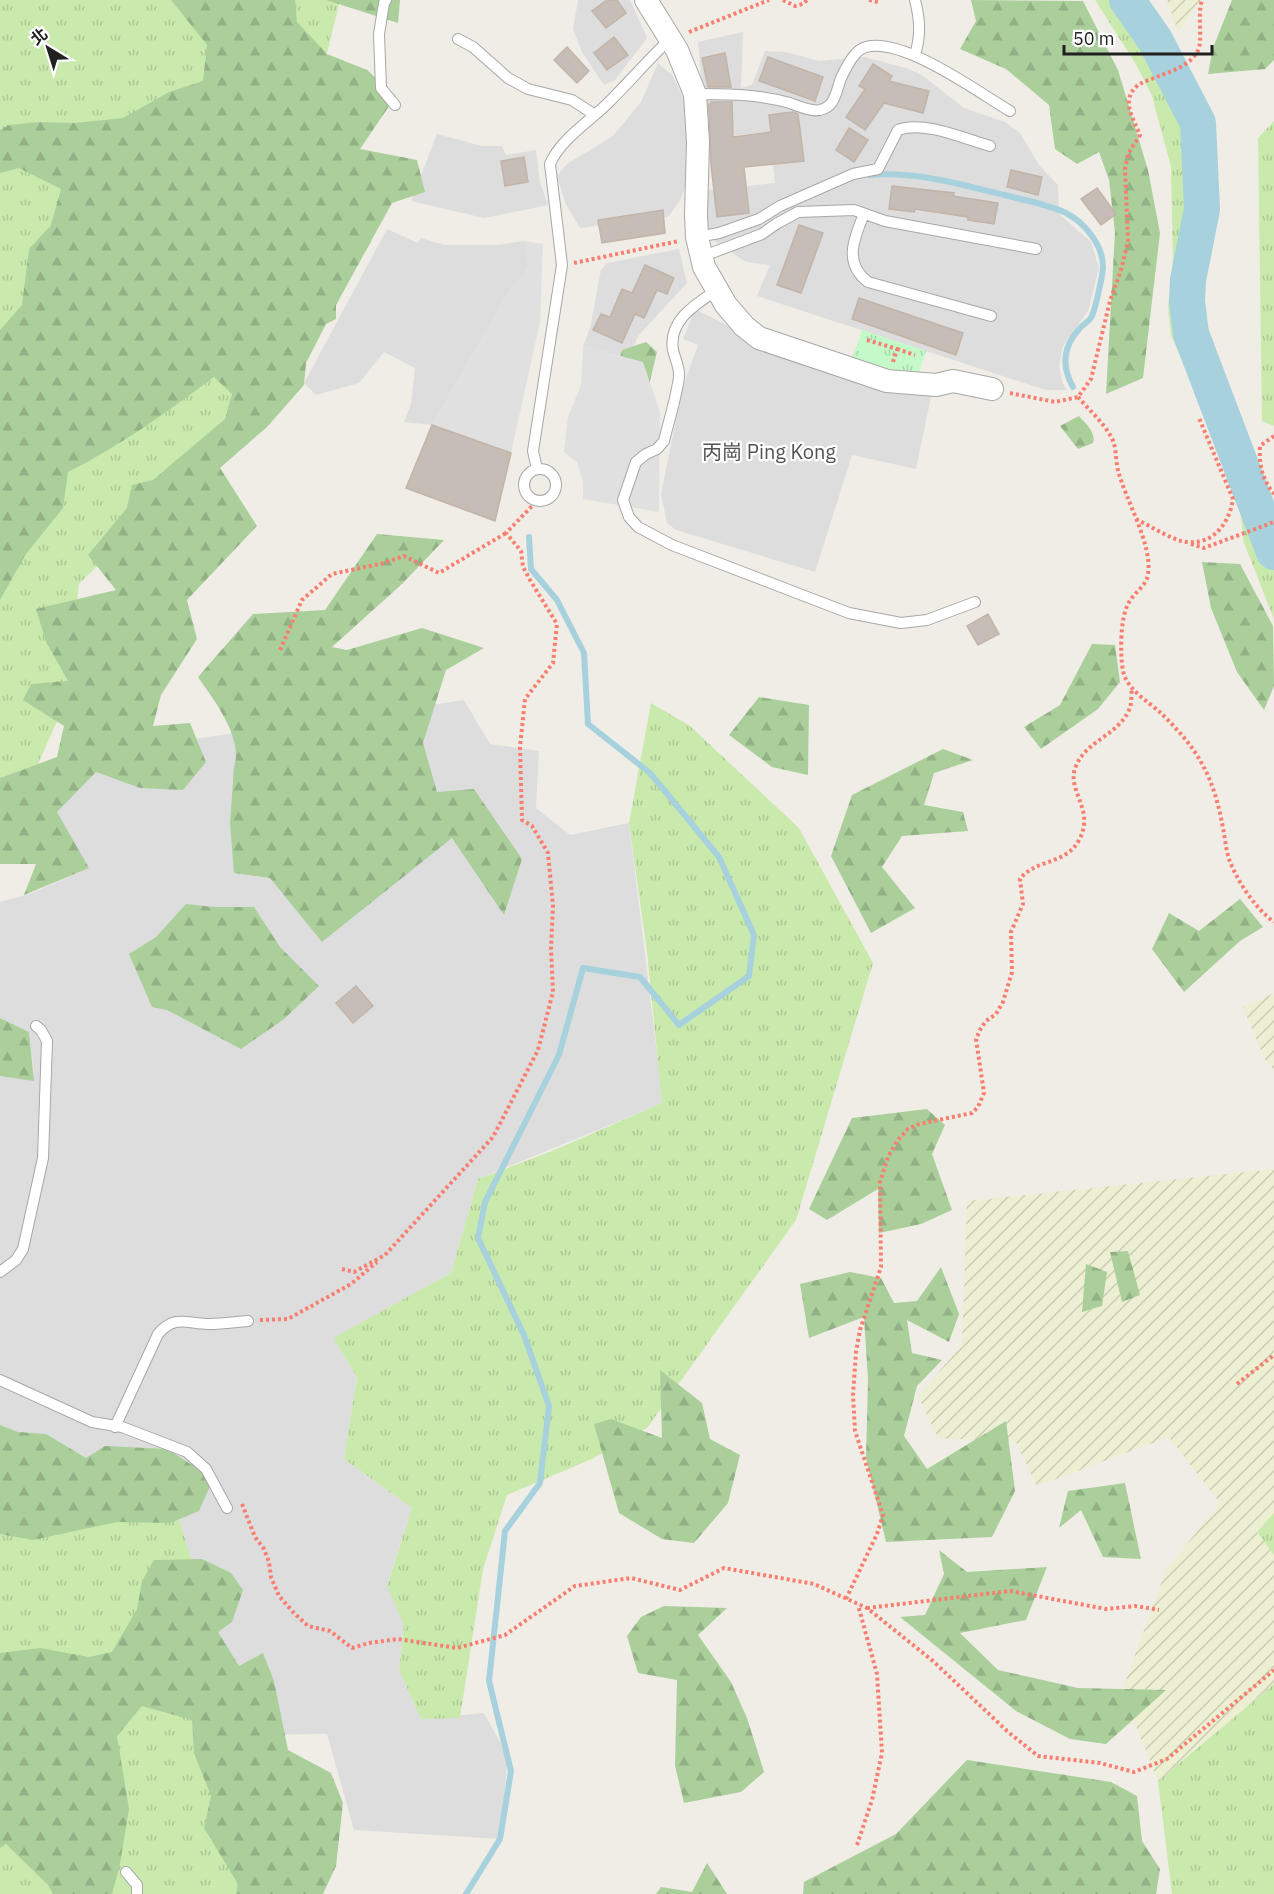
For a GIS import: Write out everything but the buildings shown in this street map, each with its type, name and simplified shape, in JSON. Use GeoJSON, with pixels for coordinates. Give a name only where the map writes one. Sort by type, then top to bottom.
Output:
{"type":"FeatureCollection","features":[{"type":"Feature","properties":{"kind":"street"},"geometry":{"type":"LineString","coordinates":[[646,0],[670,39],[688,74],[695,94],[697,113],[696,203],[699,247],[704,267],[717,290],[744,326],[759,338],[887,381],[936,385],[953,381],[992,389]]}},
{"type":"Feature","properties":{"kind":"lane"},"geometry":{"type":"LineString","coordinates":[[386,0],[379,34],[381,88],[395,105]]}},
{"type":"Feature","properties":{"kind":"lane"},"geometry":{"type":"LineString","coordinates":[[915,0],[920,22],[920,38],[915,56]]}},
{"type":"Feature","properties":{"kind":"lane"},"geometry":{"type":"LineString","coordinates":[[458,39],[473,47],[508,78],[528,89],[572,100],[596,115]]}},
{"type":"Feature","properties":{"kind":"lane"},"geometry":{"type":"LineString","coordinates":[[537,469],[533,451],[562,265],[550,164],[564,144],[596,115],[670,39]]}},
{"type":"Feature","properties":{"kind":"lane"},"geometry":{"type":"LineString","coordinates":[[695,94],[747,94],[777,99],[819,111],[828,107],[835,98],[841,77],[851,58],[865,47],[884,46],[915,56],[1010,111]]}},
{"type":"Feature","properties":{"kind":"lane"},"geometry":{"type":"LineString","coordinates":[[699,247],[719,233],[759,219],[780,206],[853,174],[878,169],[898,130],[907,127],[934,129],[990,146]]}},
{"type":"Feature","properties":{"kind":"lane"},"geometry":{"type":"LineString","coordinates":[[699,247],[762,234],[798,212],[854,210],[885,221],[1036,249]]}},
{"type":"Feature","properties":{"kind":"lane"},"geometry":{"type":"LineString","coordinates":[[864,214],[852,249],[854,266],[859,275],[868,282],[991,316]]}},
{"type":"Feature","properties":{"kind":"lane"},"geometry":{"type":"LineString","coordinates":[[717,290],[690,308],[681,317],[676,328],[673,350],[679,376],[664,441],[657,449],[636,462],[623,500],[629,517],[638,527],[672,544],[849,613],[900,623],[927,620],[975,602]]}},
{"type":"Feature","properties":{"kind":"lane"},"geometry":{"type":"LineString","coordinates":[[0,1272],[16,1260],[23,1249],[43,1158],[47,1041],[36,1026]]}},
{"type":"Feature","properties":{"kind":"lane"},"geometry":{"type":"LineString","coordinates":[[115,1427],[158,1334],[164,1327],[178,1320],[209,1324],[248,1321]]}},
{"type":"Feature","properties":{"kind":"lane"},"geometry":{"type":"LineString","coordinates":[[0,1380],[92,1422],[122,1427],[187,1452],[206,1469],[227,1509]]}},
{"type":"Feature","properties":{"kind":"lane"},"geometry":{"type":"LineString","coordinates":[[126,1872],[137,1885],[137,1894]]}},
{"type":"Feature","properties":{"kind":"path"},"geometry":{"type":"LineString","coordinates":[[670,39],[769,0]]}},
{"type":"Feature","properties":{"kind":"path"},"geometry":{"type":"LineString","coordinates":[[783,0],[795,6],[807,0]]}},
{"type":"Feature","properties":{"kind":"path"},"geometry":{"type":"LineString","coordinates":[[869,0],[878,2],[878,0]]}},
{"type":"Feature","properties":{"kind":"path"},"geometry":{"type":"LineString","coordinates":[[992,389],[1055,402],[1078,397],[1091,379],[1128,240],[1125,169],[1128,154],[1140,135],[1128,102],[1132,90],[1142,82],[1183,65],[1193,58],[1198,50],[1202,0]]}},
{"type":"Feature","properties":{"kind":"path"},"geometry":{"type":"LineString","coordinates":[[562,265],[699,247]]}},
{"type":"Feature","properties":{"kind":"path"},"geometry":{"type":"LineString","coordinates":[[867,340],[915,355]]}},
{"type":"Feature","properties":{"kind":"path"},"geometry":{"type":"LineString","coordinates":[[887,381],[897,349]]}},
{"type":"Feature","properties":{"kind":"path"},"geometry":{"type":"LineString","coordinates":[[1078,397],[1110,433],[1114,442],[1117,469],[1141,531],[1148,574],[1146,581],[1128,603],[1122,634],[1123,673],[1132,688],[1163,716],[1193,749],[1203,765],[1218,805],[1229,858],[1239,880],[1274,922]]}},
{"type":"Feature","properties":{"kind":"path"},"geometry":{"type":"LineString","coordinates":[[1182,541],[1191,542],[1209,538],[1224,527],[1231,512],[1233,499],[1199,418]]}},
{"type":"Feature","properties":{"kind":"path"},"geometry":{"type":"LineString","coordinates":[[1274,436],[1260,446],[1259,455],[1265,483],[1274,494]]}},
{"type":"Feature","properties":{"kind":"path"},"geometry":{"type":"LineString","coordinates":[[280,650],[302,600],[332,574],[384,563],[404,556],[439,573],[506,533],[532,505]]}},
{"type":"Feature","properties":{"kind":"path"},"geometry":{"type":"LineString","coordinates":[[1136,519],[1182,541],[1204,548],[1274,522]]}},
{"type":"Feature","properties":{"kind":"path"},"geometry":{"type":"LineString","coordinates":[[248,1321],[288,1319],[351,1284],[385,1255],[493,1137],[538,1050],[553,992],[551,948],[553,906],[548,853],[532,826],[522,820],[520,747],[525,699],[553,663],[557,624],[523,567],[521,551],[506,533]]}},
{"type":"Feature","properties":{"kind":"path"},"geometry":{"type":"LineString","coordinates":[[846,1599],[877,1534],[883,1515],[855,1431],[854,1395],[856,1352],[860,1330],[881,1267],[880,1182],[888,1157],[897,1141],[908,1129],[919,1124],[972,1113],[978,1107],[984,1093],[976,1039],[986,1021],[996,1014],[1003,1002],[1012,972],[1011,932],[1023,904],[1020,879],[1025,872],[1062,858],[1080,840],[1085,823],[1083,807],[1073,782],[1074,768],[1089,748],[1116,728],[1126,716],[1130,708],[1132,688]]}},
{"type":"Feature","properties":{"kind":"path"},"geometry":{"type":"LineString","coordinates":[[342,1269],[354,1272],[385,1255]]}},
{"type":"Feature","properties":{"kind":"path"},"geometry":{"type":"LineString","coordinates":[[1237,1384],[1274,1355]]}},
{"type":"Feature","properties":{"kind":"path"},"geometry":{"type":"LineString","coordinates":[[227,1509],[242,1504],[255,1537],[264,1549],[271,1577],[279,1596],[293,1612],[308,1626],[330,1630],[352,1648],[398,1639],[457,1648],[505,1635],[575,1586],[631,1578],[680,1590],[724,1569],[814,1584],[867,1608],[933,1661],[1007,1731],[1038,1756],[1100,1763],[1134,1772],[1167,1759],[1274,1670]]}},
{"type":"Feature","properties":{"kind":"path"},"geometry":{"type":"LineString","coordinates":[[867,1608],[1010,1591],[1106,1608],[1134,1606],[1159,1610]]}},
{"type":"Feature","properties":{"kind":"path"},"geometry":{"type":"LineString","coordinates":[[857,1845],[872,1800],[882,1752],[877,1674],[858,1604]]}},
{"type":"Feature","properties":{"kind":"shaded area"},"geometry":{"type":"Polygon","coordinates":[[[578,0],[630,0],[647,38],[615,80],[604,85],[582,52],[573,29],[578,0]]]}},
{"type":"Feature","properties":{"kind":"shaded area"},"geometry":{"type":"Polygon","coordinates":[[[743,32],[741,88],[752,85],[765,51],[786,52],[819,61],[864,57],[906,68],[922,75],[964,108],[1005,122],[1020,133],[1039,165],[1058,185],[1059,214],[1091,242],[1099,268],[1088,311],[1063,346],[1059,365],[1062,382],[1067,390],[1046,390],[757,296],[770,265],[746,262],[713,240],[709,240],[707,190],[775,183],[769,132],[707,138],[698,42],[743,32]]]}},
{"type":"Feature","properties":{"kind":"shaded area"},"geometry":{"type":"Polygon","coordinates":[[[658,63],[673,76],[686,104],[691,136],[687,181],[680,201],[668,217],[580,228],[566,205],[557,176],[567,164],[613,136],[641,102],[658,63]]]}},
{"type":"Feature","properties":{"kind":"shaded area"},"geometry":{"type":"Polygon","coordinates":[[[437,134],[482,146],[502,146],[506,155],[536,150],[540,183],[548,205],[484,218],[411,201],[437,134]]]}},
{"type":"Feature","properties":{"kind":"shaded area"},"geometry":{"type":"Polygon","coordinates":[[[387,229],[418,243],[421,238],[444,245],[497,245],[524,241],[529,267],[509,292],[432,425],[404,422],[411,404],[415,368],[384,352],[359,383],[316,395],[304,383],[387,229]]]}},
{"type":"Feature","properties":{"kind":"shaded area"},"geometry":{"type":"Polygon","coordinates":[[[524,241],[543,244],[540,322],[511,453],[432,425],[509,292],[528,267],[524,241]]]}},
{"type":"Feature","properties":{"kind":"shaded area"},"geometry":{"type":"Polygon","coordinates":[[[679,249],[687,283],[639,335],[628,358],[583,346],[590,328],[601,270],[607,263],[679,249]]]}},
{"type":"Feature","properties":{"kind":"shaded area"},"geometry":{"type":"Polygon","coordinates":[[[695,309],[740,332],[932,392],[916,469],[852,455],[815,572],[676,530],[667,523],[661,494],[683,386],[698,345],[683,339],[695,309]]]}},
{"type":"Feature","properties":{"kind":"shaded area"},"geometry":{"type":"Polygon","coordinates":[[[583,346],[643,362],[660,412],[659,512],[583,499],[583,482],[577,462],[564,452],[568,417],[581,385],[583,346]]]}},
{"type":"Feature","properties":{"kind":"shaded area"},"geometry":{"type":"Polygon","coordinates":[[[464,700],[490,744],[539,751],[536,808],[570,835],[629,823],[663,1103],[478,1179],[451,1273],[350,1329],[357,1376],[344,1459],[412,1508],[387,1585],[404,1625],[399,1670],[421,1719],[484,1713],[508,1757],[500,1839],[354,1830],[327,1734],[244,1735],[102,1464],[0,1425],[0,1074],[34,1074],[29,1032],[0,1018],[0,902],[32,893],[89,868],[52,818],[103,752],[464,700]]]}},
{"type":"Feature","properties":{"kind":"green space"},"geometry":{"type":"Polygon","coordinates":[[[0,0],[340,0],[235,428],[79,584],[66,701],[38,764],[0,778],[0,0]]]}},
{"type":"Feature","properties":{"kind":"green space"},"geometry":{"type":"Polygon","coordinates":[[[171,0],[295,0],[297,22],[327,54],[367,70],[396,96],[360,149],[417,160],[425,192],[392,203],[336,305],[336,319],[326,324],[306,363],[304,385],[267,427],[220,468],[257,526],[187,600],[197,639],[161,695],[153,726],[190,723],[206,762],[183,790],[140,788],[96,772],[57,812],[89,868],[24,895],[36,864],[0,864],[0,778],[57,757],[64,726],[23,700],[31,684],[68,681],[46,642],[36,609],[116,590],[88,555],[127,508],[132,485],[153,480],[225,419],[232,394],[214,377],[125,440],[68,472],[63,508],[26,554],[0,600],[0,330],[22,305],[29,249],[51,225],[61,189],[19,168],[0,173],[0,130],[9,125],[39,122],[75,123],[123,118],[169,92],[203,81],[207,45],[171,0]]]}},
{"type":"Feature","properties":{"kind":"green space"},"geometry":{"type":"Polygon","coordinates":[[[326,0],[400,0],[398,23],[326,0]]]}},
{"type":"Feature","properties":{"kind":"green space"},"geometry":{"type":"Polygon","coordinates":[[[971,0],[1083,1],[1118,70],[1148,170],[1160,233],[1143,378],[1106,394],[1115,232],[1109,180],[1099,152],[1077,164],[1055,149],[1049,105],[1006,69],[960,49],[976,21],[971,0]]]}},
{"type":"Feature","properties":{"kind":"green space"},"geometry":{"type":"Polygon","coordinates":[[[1095,0],[1140,0],[1154,17],[1178,58],[1204,117],[1208,209],[1200,255],[1203,314],[1274,515],[1274,619],[1244,543],[1239,500],[1171,335],[1168,307],[1173,265],[1171,167],[1152,96],[1137,66],[1095,0]]]}},
{"type":"Feature","properties":{"kind":"green space"},"geometry":{"type":"Polygon","coordinates":[[[1167,0],[1201,0],[1178,32],[1167,0]]]}},
{"type":"Feature","properties":{"kind":"green space"},"geometry":{"type":"Polygon","coordinates":[[[1232,0],[1274,0],[1274,60],[1265,69],[1208,74],[1213,48],[1232,0]]]}},
{"type":"Feature","properties":{"kind":"green space"},"geometry":{"type":"Polygon","coordinates":[[[1274,121],[1274,426],[1262,421],[1258,138],[1274,121]]]}},
{"type":"Feature","properties":{"kind":"green space"},"geometry":{"type":"Polygon","coordinates":[[[862,330],[926,351],[917,378],[852,359],[862,330]]]}},
{"type":"Feature","properties":{"kind":"green space"},"geometry":{"type":"Polygon","coordinates":[[[646,342],[657,352],[644,406],[618,366],[622,350],[646,342]]]}},
{"type":"Feature","properties":{"kind":"green space"},"geometry":{"type":"Polygon","coordinates":[[[1079,416],[1090,428],[1094,439],[1093,443],[1078,449],[1060,426],[1079,416]]]}},
{"type":"Feature","properties":{"kind":"green space"},"geometry":{"type":"Polygon","coordinates":[[[377,534],[444,540],[402,584],[332,647],[347,650],[422,628],[484,648],[446,670],[423,743],[437,792],[474,789],[522,859],[504,915],[452,838],[322,942],[270,878],[234,873],[230,824],[235,744],[219,707],[198,677],[253,614],[325,610],[377,534]]]}},
{"type":"Feature","properties":{"kind":"green space"},"geometry":{"type":"Polygon","coordinates":[[[1202,562],[1240,564],[1273,626],[1274,686],[1264,710],[1237,672],[1211,608],[1202,562]]]}},
{"type":"Feature","properties":{"kind":"green space"},"geometry":{"type":"Polygon","coordinates":[[[1092,644],[1115,645],[1120,682],[1098,709],[1041,749],[1024,727],[1060,705],[1092,644]]]}},
{"type":"Feature","properties":{"kind":"green space"},"geometry":{"type":"Polygon","coordinates":[[[759,697],[809,705],[808,775],[772,767],[729,735],[759,697]]]}},
{"type":"Feature","properties":{"kind":"green space"},"geometry":{"type":"Polygon","coordinates":[[[651,703],[690,726],[799,828],[873,963],[796,1220],[647,1428],[592,1459],[507,1495],[483,1569],[460,1718],[421,1719],[399,1670],[404,1625],[387,1586],[412,1508],[344,1459],[357,1377],[333,1338],[451,1273],[478,1179],[552,1151],[662,1103],[647,952],[629,823],[651,703]]]}},
{"type":"Feature","properties":{"kind":"green space"},"geometry":{"type":"Polygon","coordinates":[[[943,749],[973,760],[934,773],[924,805],[963,812],[968,831],[902,836],[882,867],[915,908],[871,933],[831,856],[852,795],[943,749]]]}},
{"type":"Feature","properties":{"kind":"green space"},"geometry":{"type":"Polygon","coordinates":[[[1240,899],[1263,927],[1240,941],[1184,992],[1152,949],[1169,913],[1199,931],[1240,899]]]}},
{"type":"Feature","properties":{"kind":"green space"},"geometry":{"type":"Polygon","coordinates":[[[186,904],[213,907],[254,907],[280,947],[319,986],[284,1019],[241,1049],[167,1010],[152,1007],[129,954],[156,937],[186,904]]]}},
{"type":"Feature","properties":{"kind":"green space"},"geometry":{"type":"Polygon","coordinates":[[[1274,993],[1274,1070],[1265,1060],[1243,1007],[1274,993]]]}},
{"type":"Feature","properties":{"kind":"green space"},"geometry":{"type":"Polygon","coordinates":[[[0,1018],[29,1032],[34,1081],[0,1076],[0,1018]]]}},
{"type":"Feature","properties":{"kind":"green space"},"geometry":{"type":"Polygon","coordinates":[[[927,1109],[945,1125],[932,1154],[952,1210],[921,1224],[879,1233],[878,1189],[827,1220],[809,1209],[852,1118],[927,1109]]]}},
{"type":"Feature","properties":{"kind":"green space"},"geometry":{"type":"Polygon","coordinates":[[[1274,1169],[1274,1513],[1257,1532],[1274,1555],[1274,1684],[1158,1781],[1122,1691],[1166,1570],[1220,1503],[1169,1437],[1037,1486],[1016,1442],[938,1438],[918,1396],[962,1345],[967,1201],[1274,1169]]]}},
{"type":"Feature","properties":{"kind":"green space"},"geometry":{"type":"Polygon","coordinates":[[[1128,1251],[1140,1295],[1122,1302],[1110,1252],[1128,1251]]]}},
{"type":"Feature","properties":{"kind":"green space"},"geometry":{"type":"Polygon","coordinates":[[[1086,1264],[1107,1272],[1102,1306],[1082,1312],[1086,1264]]]}},
{"type":"Feature","properties":{"kind":"green space"},"geometry":{"type":"Polygon","coordinates":[[[941,1267],[959,1314],[949,1342],[907,1320],[912,1353],[942,1360],[917,1386],[904,1436],[927,1469],[1006,1421],[1015,1491],[992,1537],[886,1542],[866,1458],[868,1380],[864,1317],[809,1338],[800,1284],[850,1272],[881,1278],[894,1303],[917,1301],[941,1267]]]}},
{"type":"Feature","properties":{"kind":"green space"},"geometry":{"type":"Polygon","coordinates":[[[660,1370],[702,1403],[710,1439],[740,1455],[728,1503],[694,1543],[662,1539],[619,1513],[594,1424],[611,1419],[662,1438],[660,1370]]]}},
{"type":"Feature","properties":{"kind":"green space"},"geometry":{"type":"Polygon","coordinates":[[[0,1425],[102,1464],[164,1469],[286,1875],[287,1894],[0,1894],[0,1425]]]}},
{"type":"Feature","properties":{"kind":"green space"},"geometry":{"type":"Polygon","coordinates":[[[0,1425],[18,1432],[46,1434],[86,1458],[105,1446],[167,1449],[200,1470],[211,1484],[199,1511],[170,1523],[117,1522],[33,1540],[0,1534],[0,1425]]]}},
{"type":"Feature","properties":{"kind":"green space"},"geometry":{"type":"Polygon","coordinates":[[[1125,1483],[1141,1559],[1103,1557],[1081,1510],[1059,1528],[1068,1491],[1125,1483]]]}},
{"type":"Feature","properties":{"kind":"green space"},"geometry":{"type":"Polygon","coordinates":[[[1274,1513],[1274,1555],[1257,1532],[1274,1513]]]}},
{"type":"Feature","properties":{"kind":"green space"},"geometry":{"type":"Polygon","coordinates":[[[939,1550],[967,1572],[1047,1567],[1026,1620],[960,1633],[998,1670],[1078,1688],[1166,1690],[1106,1744],[1070,1739],[1016,1711],[900,1617],[925,1615],[944,1574],[939,1550]]]}},
{"type":"Feature","properties":{"kind":"green space"},"geometry":{"type":"Polygon","coordinates":[[[202,1559],[231,1573],[243,1590],[232,1622],[218,1632],[239,1666],[263,1653],[274,1681],[288,1750],[331,1773],[343,1803],[336,1866],[323,1894],[236,1894],[238,1884],[204,1828],[211,1796],[194,1753],[192,1720],[142,1706],[117,1736],[129,1809],[120,1864],[112,1894],[53,1894],[48,1885],[6,1844],[0,1848],[0,1653],[40,1648],[89,1657],[112,1652],[137,1609],[142,1581],[154,1560],[202,1559]]]}},
{"type":"Feature","properties":{"kind":"green space"},"geometry":{"type":"Polygon","coordinates":[[[664,1606],[727,1608],[698,1635],[731,1682],[747,1718],[764,1772],[741,1792],[684,1803],[675,1766],[677,1680],[638,1673],[627,1636],[641,1617],[664,1606]]]}},
{"type":"Feature","properties":{"kind":"green space"},"geometry":{"type":"Polygon","coordinates":[[[1274,1684],[1274,1894],[1172,1894],[1158,1781],[1274,1684]]]}},
{"type":"Feature","properties":{"kind":"green space"},"geometry":{"type":"Polygon","coordinates":[[[967,1760],[1111,1782],[1137,1796],[1142,1841],[1160,1869],[1156,1894],[803,1894],[804,1882],[896,1834],[967,1760]]]}},
{"type":"Feature","properties":{"kind":"green space"},"geometry":{"type":"Polygon","coordinates":[[[707,1863],[727,1894],[656,1894],[661,1887],[692,1892],[707,1863]]]}},
{"type":"Feature","properties":{"kind":"waterway"},"geometry":{"type":"LineString","coordinates":[[1127,0],[1155,40],[1198,123],[1202,209],[1188,280],[1187,301],[1191,334],[1274,552]]}},
{"type":"Feature","properties":{"kind":"waterway"},"geometry":{"type":"LineString","coordinates":[[869,175],[921,177],[1027,201],[1066,213],[1086,229],[1100,251],[1103,267],[1092,316],[1076,333],[1068,347],[1065,362],[1073,387]]}},
{"type":"Feature","properties":{"kind":"waterway"},"geometry":{"type":"LineString","coordinates":[[466,1894],[500,1839],[511,1771],[489,1681],[505,1531],[540,1483],[549,1406],[524,1335],[478,1238],[485,1202],[559,1055],[583,968],[640,977],[679,1025],[749,976],[754,935],[719,857],[650,773],[588,724],[584,653],[557,600],[531,569],[529,537]]}},
{"type":"Feature","properties":{"kind":"district","name":"丙崗 Ping Kong"},"geometry":{"type":"Point","coordinates":[769,452]}}]}
